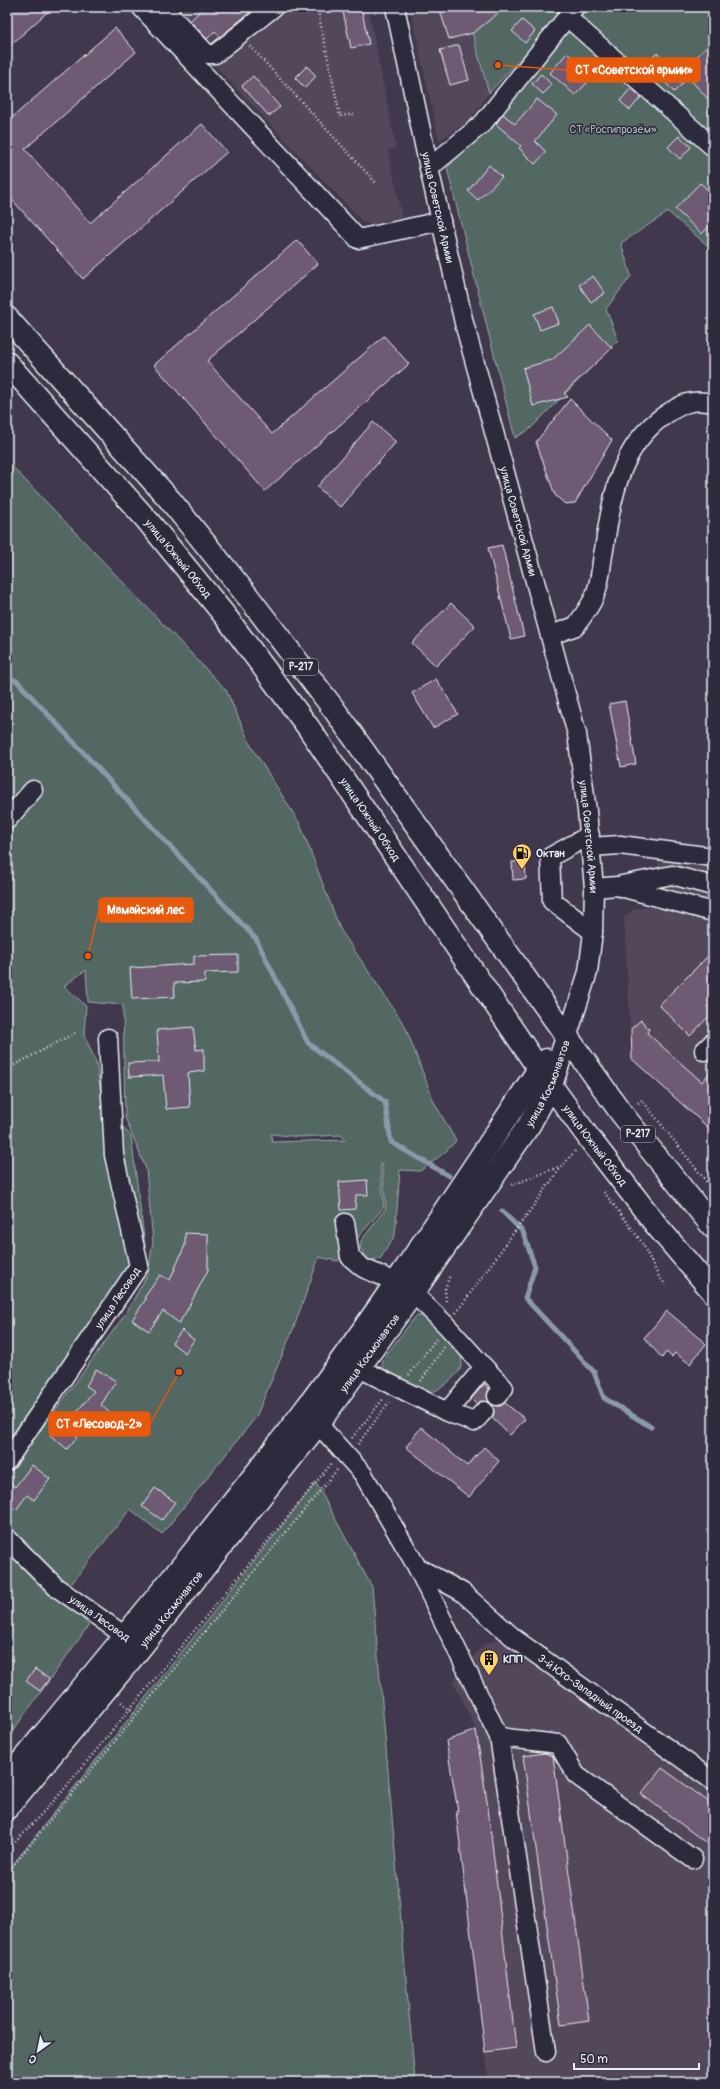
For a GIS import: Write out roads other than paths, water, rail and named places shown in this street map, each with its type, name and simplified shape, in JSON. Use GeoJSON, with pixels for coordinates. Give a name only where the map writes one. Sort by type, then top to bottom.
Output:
{"type":"FeatureCollection","features":[{"type":"Feature","properties":{"kind":"main road","name":"Р-217"},"geometry":{"type":"LineString","coordinates":[[7,318],[170,500],[249,598],[333,708],[626,1119],[713,1227]]}},
{"type":"Feature","properties":{"kind":"main road","name":"улица Южный Обход"},"geometry":{"type":"LineString","coordinates":[[7,363],[146,520],[226,617],[308,726],[545,1077],[657,1226],[713,1292]]}},
{"type":"Feature","properties":{"kind":"main road","name":"улица Космонавтов"},"geometry":{"type":"LineString","coordinates":[[7,1779],[133,1641],[318,1424],[359,1368],[404,1288],[545,1077],[567,1038]]}},
{"type":"Feature","properties":{"kind":"main road","name":"улица Космонавтов"},"geometry":{"type":"LineString","coordinates":[[7,1808],[303,1411],[404,1288]]}},
{"type":"Feature","properties":{"kind":"street"},"geometry":{"type":"LineString","coordinates":[[141,7],[358,239],[441,221]]}},
{"type":"Feature","properties":{"kind":"street"},"geometry":{"type":"LineString","coordinates":[[166,7],[170,15],[207,54],[214,54],[274,7]]}},
{"type":"Feature","properties":{"kind":"street","name":"улица Советской Армии"},"geometry":{"type":"LineString","coordinates":[[396,7],[429,168],[468,338],[502,466],[578,734],[594,888],[593,932],[588,972],[567,1038]]}},
{"type":"Feature","properties":{"kind":"street"},"geometry":{"type":"LineString","coordinates":[[429,168],[483,123],[571,12],[713,147]]}},
{"type":"Feature","properties":{"kind":"street"},"geometry":{"type":"LineString","coordinates":[[551,635],[576,626],[596,593],[609,515],[620,474],[642,434],[682,404],[697,400],[713,403]]}},
{"type":"Feature","properties":{"kind":"street"},"geometry":{"type":"LineString","coordinates":[[7,820],[33,790]]}},
{"type":"Feature","properties":{"kind":"street"},"geometry":{"type":"LineString","coordinates":[[593,932],[552,901],[550,857],[590,841],[713,857]]}},
{"type":"Feature","properties":{"kind":"street"},"geometry":{"type":"LineString","coordinates":[[594,888],[617,886],[672,875],[713,886]]}},
{"type":"Feature","properties":{"kind":"street"},"geometry":{"type":"LineString","coordinates":[[617,886],[713,912]]}},
{"type":"Feature","properties":{"kind":"street","name":"улица Лесовод"},"geometry":{"type":"LineString","coordinates":[[7,1461],[139,1266],[114,1155],[108,1038]]}},
{"type":"Feature","properties":{"kind":"street"},"geometry":{"type":"LineString","coordinates":[[344,1223],[350,1257],[363,1268],[404,1288],[446,1326],[504,1388],[497,1396]]}},
{"type":"Feature","properties":{"kind":"street"},"geometry":{"type":"LineString","coordinates":[[446,1412],[484,1367]]}},
{"type":"Feature","properties":{"kind":"street"},"geometry":{"type":"LineString","coordinates":[[359,1368],[446,1412],[474,1422],[484,1411]]}},
{"type":"Feature","properties":{"kind":"street"},"geometry":{"type":"LineString","coordinates":[[318,1424],[363,1474],[417,1567],[499,1737],[546,2052]]}},
{"type":"Feature","properties":{"kind":"street","name":"улица Лесовод"},"geometry":{"type":"LineString","coordinates":[[7,1538],[56,1587],[133,1641]]}},
{"type":"Feature","properties":{"kind":"street","name":"3-й Юго-Западный проезд"},"geometry":{"type":"LineString","coordinates":[[417,1567],[462,1592],[515,1639],[713,1781]]}},
{"type":"Feature","properties":{"kind":"street"},"geometry":{"type":"LineString","coordinates":[[499,1737],[558,1744],[576,1775],[693,1859]]}},
{"type":"Feature","properties":{"kind":"waterway"},"geometry":{"type":"LineString","coordinates":[[7,677],[17,681],[256,939],[308,1043],[385,1102],[391,1142],[449,1176]]}},
{"type":"Feature","properties":{"kind":"waterway"},"geometry":{"type":"LineString","coordinates":[[502,1211],[523,1232],[535,1267],[525,1298],[594,1372],[604,1398],[651,1427]]}},
{"type":"Feature","properties":{"kind":"place","name":"СТ «Советской армии»"},"geometry":{"type":"Point","coordinates":[498,65]}},
{"type":"Feature","properties":{"kind":"place","name":"Октан"},"geometry":{"type":"Point","coordinates":[522,870]}},
{"type":"Feature","properties":{"kind":"place","name":"Мамайский лес"},"geometry":{"type":"Point","coordinates":[88,956]}},
{"type":"Feature","properties":{"kind":"place","name":"СТ «Лесовод-2»"},"geometry":{"type":"Point","coordinates":[179,1372]}},
{"type":"Feature","properties":{"kind":"place","name":"КПП"},"geometry":{"type":"Point","coordinates":[489,1676]}},
{"type":"Feature","properties":{"kind":"park label","name":"СТ «Росгипрозём»"},"geometry":{"type":"Point","coordinates":[613,129]}}]}
